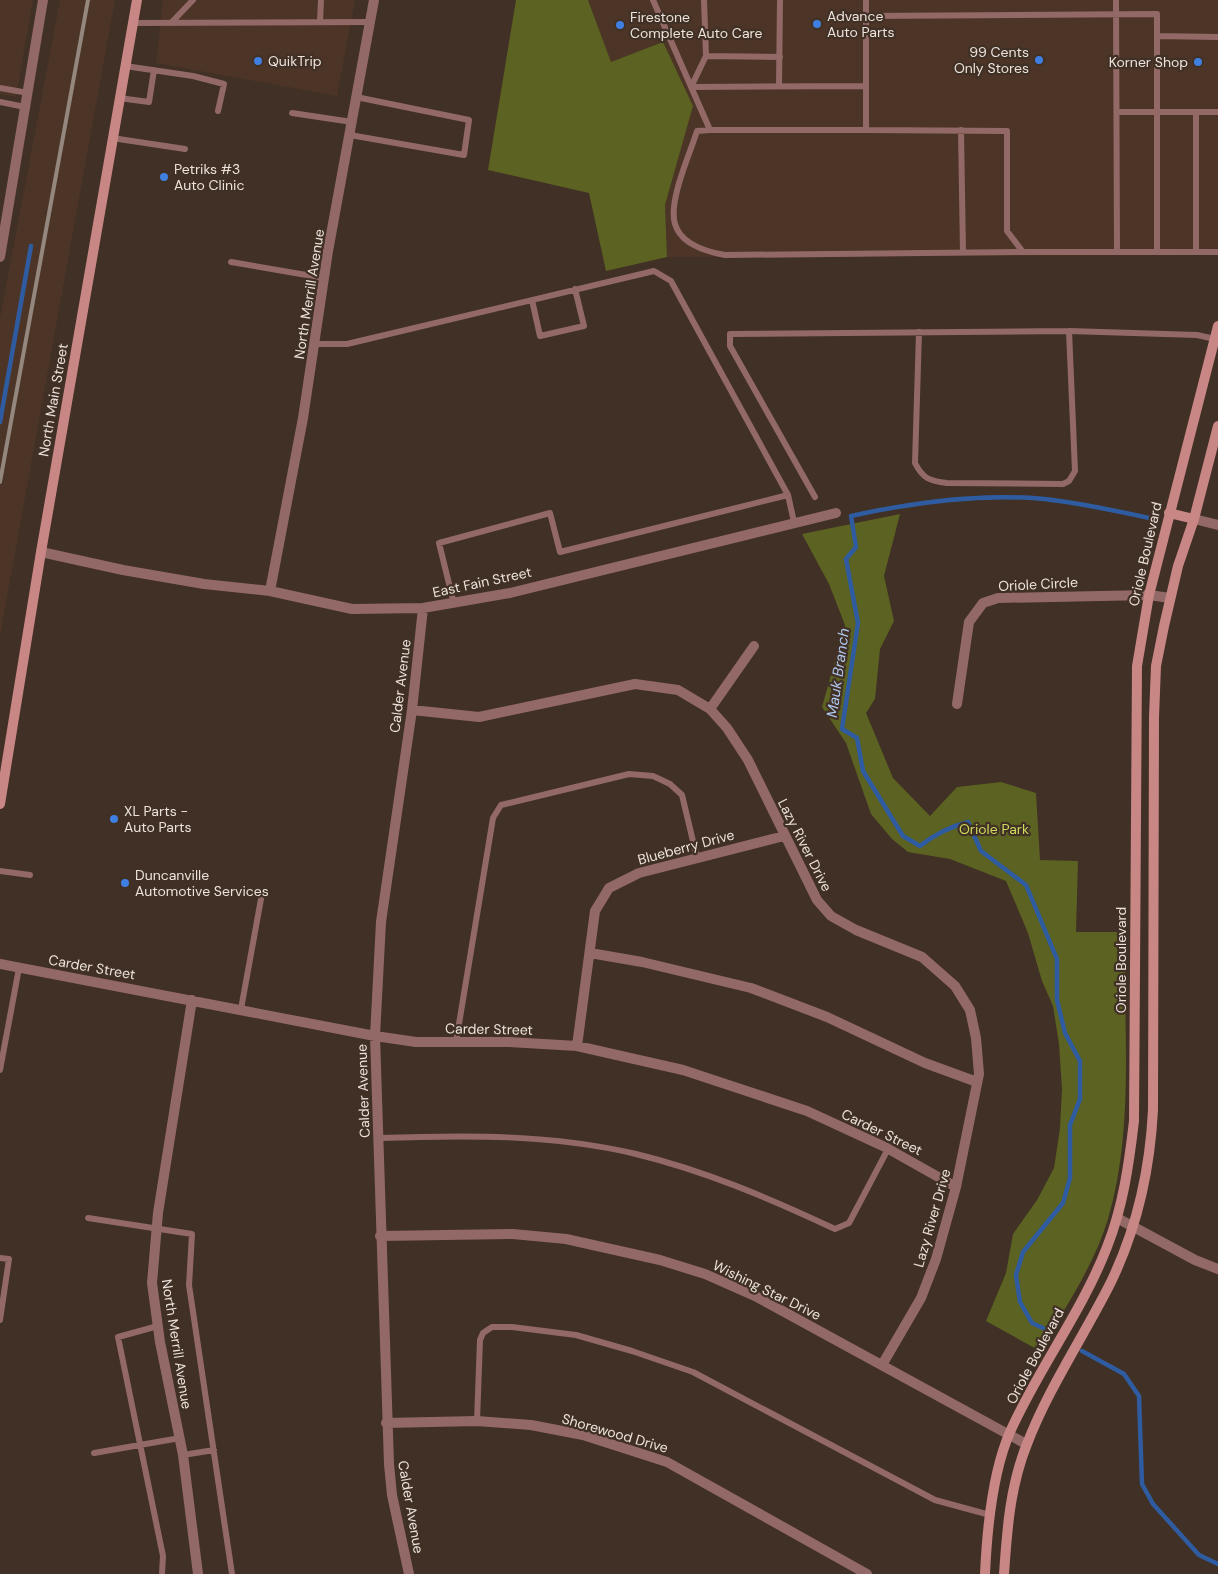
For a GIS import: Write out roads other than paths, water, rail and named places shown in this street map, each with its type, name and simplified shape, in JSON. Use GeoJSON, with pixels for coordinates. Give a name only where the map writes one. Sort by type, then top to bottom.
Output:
{"type":"FeatureCollection","features":[{"type":"Feature","properties":{"kind":"street"},"geometry":{"type":"LineString","coordinates":[[0,256],[43,0]]}},
{"type":"Feature","properties":{"kind":"street","name":"North Main Street"},"geometry":{"type":"LineString","coordinates":[[0,804],[41,552],[137,0]]}},
{"type":"Feature","properties":{"kind":"street","name":"North Merrill Avenue"},"geometry":{"type":"LineString","coordinates":[[270,592],[303,418],[324,278],[374,0]]}},
{"type":"Feature","properties":{"kind":"street","name":"Oriole Boulevard"},"geometry":{"type":"LineString","coordinates":[[986,1574],[990,1515],[994,1490],[1009,1434],[1052,1351],[1084,1295],[1107,1248],[1126,1184],[1134,1121],[1135,697],[1139,650],[1149,595],[1216,340],[1218,326]]}},
{"type":"Feature","properties":{"kind":"street"},"geometry":{"type":"LineString","coordinates":[[1004,1574],[1009,1511],[1026,1444],[1045,1403],[1110,1282],[1134,1226],[1146,1178],[1152,1135],[1154,717],[1156,666],[1178,566],[1194,519],[1218,426]]}},
{"type":"Feature","properties":{"kind":"street","name":"East Fain Street"},"geometry":{"type":"LineString","coordinates":[[41,552],[123,570],[204,584],[270,592],[352,609],[423,608],[510,593],[836,513]]}},
{"type":"Feature","properties":{"kind":"street"},"geometry":{"type":"LineString","coordinates":[[1169,513],[1218,525]]}},
{"type":"Feature","properties":{"kind":"street","name":"Oriole Circle"},"geometry":{"type":"LineString","coordinates":[[957,704],[969,622],[983,604],[998,598],[1149,595],[1170,598]]}},
{"type":"Feature","properties":{"kind":"street","name":"Calder Avenue"},"geometry":{"type":"LineString","coordinates":[[409,1574],[392,1495],[386,1422],[379,1138],[374,1036],[381,922],[412,710],[423,608]]}},
{"type":"Feature","properties":{"kind":"street"},"geometry":{"type":"LineString","coordinates":[[710,709],[754,646]]}},
{"type":"Feature","properties":{"kind":"street","name":"Lazy River Drive"},"geometry":{"type":"LineString","coordinates":[[412,710],[479,717],[635,684],[678,690],[710,709],[727,728],[748,760],[816,900],[831,916],[856,930],[922,957],[955,986],[970,1010],[976,1038],[978,1082],[956,1186],[936,1259],[921,1298],[882,1365]]}},
{"type":"Feature","properties":{"kind":"street","name":"Blueberry Drive"},"geometry":{"type":"LineString","coordinates":[[577,1046],[596,911],[610,888],[639,873],[784,836]]}},
{"type":"Feature","properties":{"kind":"street"},"geometry":{"type":"LineString","coordinates":[[590,953],[642,962],[752,988],[827,1017],[925,1063],[978,1082]]}},
{"type":"Feature","properties":{"kind":"street","name":"Carder Street"},"geometry":{"type":"LineString","coordinates":[[0,964],[374,1036],[416,1042],[577,1046],[683,1070],[807,1111],[888,1149],[956,1186]]}},
{"type":"Feature","properties":{"kind":"street","name":"North Merrill Avenue"},"geometry":{"type":"LineString","coordinates":[[192,1000],[170,1125],[156,1228],[152,1283],[158,1326],[183,1455],[198,1574]]}},
{"type":"Feature","properties":{"kind":"street"},"geometry":{"type":"LineString","coordinates":[[1117,1218],[1195,1260],[1218,1269]]}},
{"type":"Feature","properties":{"kind":"street","name":"Wishing Star Drive"},"geometry":{"type":"LineString","coordinates":[[380,1236],[513,1234],[566,1238],[621,1250],[705,1274],[748,1293],[1026,1444]]}},
{"type":"Feature","properties":{"kind":"street","name":"Shorewood Drive"},"geometry":{"type":"LineString","coordinates":[[386,1422],[477,1421],[531,1425],[583,1435],[667,1462],[867,1574]]}},
{"type":"Feature","properties":{"kind":"lane"},"geometry":{"type":"LineString","coordinates":[[171,23],[193,0]]}},
{"type":"Feature","properties":{"kind":"lane"},"geometry":{"type":"LineString","coordinates":[[320,0],[320,22]]}},
{"type":"Feature","properties":{"kind":"lane"},"geometry":{"type":"LineString","coordinates":[[652,0],[710,130]]}},
{"type":"Feature","properties":{"kind":"lane"},"geometry":{"type":"LineString","coordinates":[[691,87],[706,56],[704,0]]}},
{"type":"Feature","properties":{"kind":"lane"},"geometry":{"type":"LineString","coordinates":[[779,86],[780,0]]}},
{"type":"Feature","properties":{"kind":"lane"},"geometry":{"type":"LineString","coordinates":[[866,0],[866,130]]}},
{"type":"Feature","properties":{"kind":"lane"},"geometry":{"type":"LineString","coordinates":[[1116,0],[1117,252]]}},
{"type":"Feature","properties":{"kind":"lane"},"geometry":{"type":"LineString","coordinates":[[866,16],[1157,14],[1157,252]]}},
{"type":"Feature","properties":{"kind":"lane"},"geometry":{"type":"LineString","coordinates":[[132,23],[370,22]]}},
{"type":"Feature","properties":{"kind":"lane"},"geometry":{"type":"LineString","coordinates":[[1157,36],[1218,37]]}},
{"type":"Feature","properties":{"kind":"lane"},"geometry":{"type":"LineString","coordinates":[[706,56],[780,56]]}},
{"type":"Feature","properties":{"kind":"lane"},"geometry":{"type":"LineString","coordinates":[[125,66],[193,76],[224,84],[218,111]]}},
{"type":"Feature","properties":{"kind":"lane"},"geometry":{"type":"LineString","coordinates":[[119,98],[149,102],[154,70]]}},
{"type":"Feature","properties":{"kind":"lane"},"geometry":{"type":"LineString","coordinates":[[691,87],[866,86]]}},
{"type":"Feature","properties":{"kind":"lane"},"geometry":{"type":"LineString","coordinates":[[0,88],[28,93]]}},
{"type":"Feature","properties":{"kind":"lane"},"geometry":{"type":"LineString","coordinates":[[350,135],[464,155],[469,120],[356,97]]}},
{"type":"Feature","properties":{"kind":"lane"},"geometry":{"type":"LineString","coordinates":[[0,102],[26,107]]}},
{"type":"Feature","properties":{"kind":"lane"},"geometry":{"type":"LineString","coordinates":[[1116,112],[1218,112]]}},
{"type":"Feature","properties":{"kind":"lane"},"geometry":{"type":"LineString","coordinates":[[1196,112],[1196,252]]}},
{"type":"Feature","properties":{"kind":"lane"},"geometry":{"type":"LineString","coordinates":[[292,113],[352,122]]}},
{"type":"Feature","properties":{"kind":"lane"},"geometry":{"type":"LineString","coordinates":[[961,130],[963,253]]}},
{"type":"Feature","properties":{"kind":"lane"},"geometry":{"type":"LineString","coordinates":[[1023,252],[1007,231],[1008,131],[697,131],[675,201],[675,225],[685,239],[704,251],[725,255],[1218,252]]}},
{"type":"Feature","properties":{"kind":"lane"},"geometry":{"type":"LineString","coordinates":[[112,138],[185,149]]}},
{"type":"Feature","properties":{"kind":"lane"},"geometry":{"type":"LineString","coordinates":[[231,262],[324,278]]}},
{"type":"Feature","properties":{"kind":"lane"},"geometry":{"type":"LineString","coordinates":[[314,344],[347,344],[654,271],[671,281],[788,494],[794,522]]}},
{"type":"Feature","properties":{"kind":"lane"},"geometry":{"type":"LineString","coordinates":[[532,300],[540,336],[584,326],[575,289]]}},
{"type":"Feature","properties":{"kind":"lane"},"geometry":{"type":"LineString","coordinates":[[919,332],[915,463],[921,476],[930,481],[947,483],[1063,484],[1069,481],[1075,471],[1069,331]]}},
{"type":"Feature","properties":{"kind":"lane"},"geometry":{"type":"LineString","coordinates":[[815,497],[730,346],[730,334],[1069,331],[1197,335],[1216,340]]}},
{"type":"Feature","properties":{"kind":"lane"},"geometry":{"type":"LineString","coordinates":[[454,604],[439,543],[550,513],[560,552],[788,494]]}},
{"type":"Feature","properties":{"kind":"lane"},"geometry":{"type":"LineString","coordinates":[[456,1042],[493,818],[501,805],[629,774],[654,776],[670,784],[682,795],[697,858]]}},
{"type":"Feature","properties":{"kind":"lane"},"geometry":{"type":"LineString","coordinates":[[0,871],[30,875]]}},
{"type":"Feature","properties":{"kind":"lane"},"geometry":{"type":"LineString","coordinates":[[240,1009],[261,899]]}},
{"type":"Feature","properties":{"kind":"lane"},"geometry":{"type":"LineString","coordinates":[[0,1070],[19,968]]}},
{"type":"Feature","properties":{"kind":"lane"},"geometry":{"type":"LineString","coordinates":[[379,1138],[459,1135],[544,1139],[636,1154],[723,1180],[835,1229],[849,1223],[888,1149]]}},
{"type":"Feature","properties":{"kind":"lane"},"geometry":{"type":"LineString","coordinates":[[88,1218],[192,1234],[188,1285],[232,1574]]}},
{"type":"Feature","properties":{"kind":"lane"},"geometry":{"type":"LineString","coordinates":[[0,1258],[9,1259],[0,1320]]}},
{"type":"Feature","properties":{"kind":"lane"},"geometry":{"type":"LineString","coordinates":[[158,1326],[118,1337],[163,1556],[162,1574]]}},
{"type":"Feature","properties":{"kind":"lane"},"geometry":{"type":"LineString","coordinates":[[477,1421],[480,1340],[483,1333],[492,1327],[512,1327],[576,1335],[693,1372],[935,1500],[990,1515]]}},
{"type":"Feature","properties":{"kind":"lane"},"geometry":{"type":"LineString","coordinates":[[94,1453],[180,1438]]}},
{"type":"Feature","properties":{"kind":"lane"},"geometry":{"type":"LineString","coordinates":[[183,1455],[214,1450]]}},
{"type":"Feature","properties":{"kind":"waterway"},"geometry":{"type":"LineString","coordinates":[[0,422],[31,246]]}},
{"type":"Feature","properties":{"kind":"waterway","name":"Mauk Branch"},"geometry":{"type":"LineString","coordinates":[[1043,1328],[1032,1323],[1020,1302],[1016,1275],[1023,1252],[1063,1203],[1070,1178],[1070,1125],[1080,1099],[1080,1061],[1065,1033],[1057,1000],[1057,959],[1026,885],[981,851],[968,822],[942,831],[920,846],[903,836],[863,771],[857,738],[842,729],[858,623],[846,559],[856,547],[851,516],[947,500],[1020,497],[1058,501],[1154,519]]}},
{"type":"Feature","properties":{"kind":"waterway","name":"Mauk Branch"},"geometry":{"type":"LineString","coordinates":[[1082,1351],[1124,1374],[1139,1396],[1142,1484],[1153,1504],[1199,1555],[1218,1564]]}},
{"type":"Feature","properties":{"kind":"railway"},"geometry":{"type":"LineString","coordinates":[[0,482],[88,0]]}},
{"type":"Feature","properties":{"kind":"place","name":"Advance Auto Parts"},"geometry":{"type":"Point","coordinates":[817,24]}},
{"type":"Feature","properties":{"kind":"place","name":"Firestone Complete Auto Care"},"geometry":{"type":"Point","coordinates":[620,25]}},
{"type":"Feature","properties":{"kind":"place","name":"99 Cents Only Stores"},"geometry":{"type":"Point","coordinates":[1039,60]}},
{"type":"Feature","properties":{"kind":"place","name":"QuikTrip"},"geometry":{"type":"Point","coordinates":[258,61]}},
{"type":"Feature","properties":{"kind":"place","name":"Korner Shop"},"geometry":{"type":"Point","coordinates":[1198,62]}},
{"type":"Feature","properties":{"kind":"place","name":"Petriks #3 Auto Clinic"},"geometry":{"type":"Point","coordinates":[164,177]}},
{"type":"Feature","properties":{"kind":"place","name":"XL Parts - Auto Parts"},"geometry":{"type":"Point","coordinates":[114,819]}},
{"type":"Feature","properties":{"kind":"place","name":"Duncanville Automotive Services"},"geometry":{"type":"Point","coordinates":[125,883]}},
{"type":"Feature","properties":{"kind":"park label","name":"Oriole Park"},"geometry":{"type":"Point","coordinates":[994,829]}}]}
